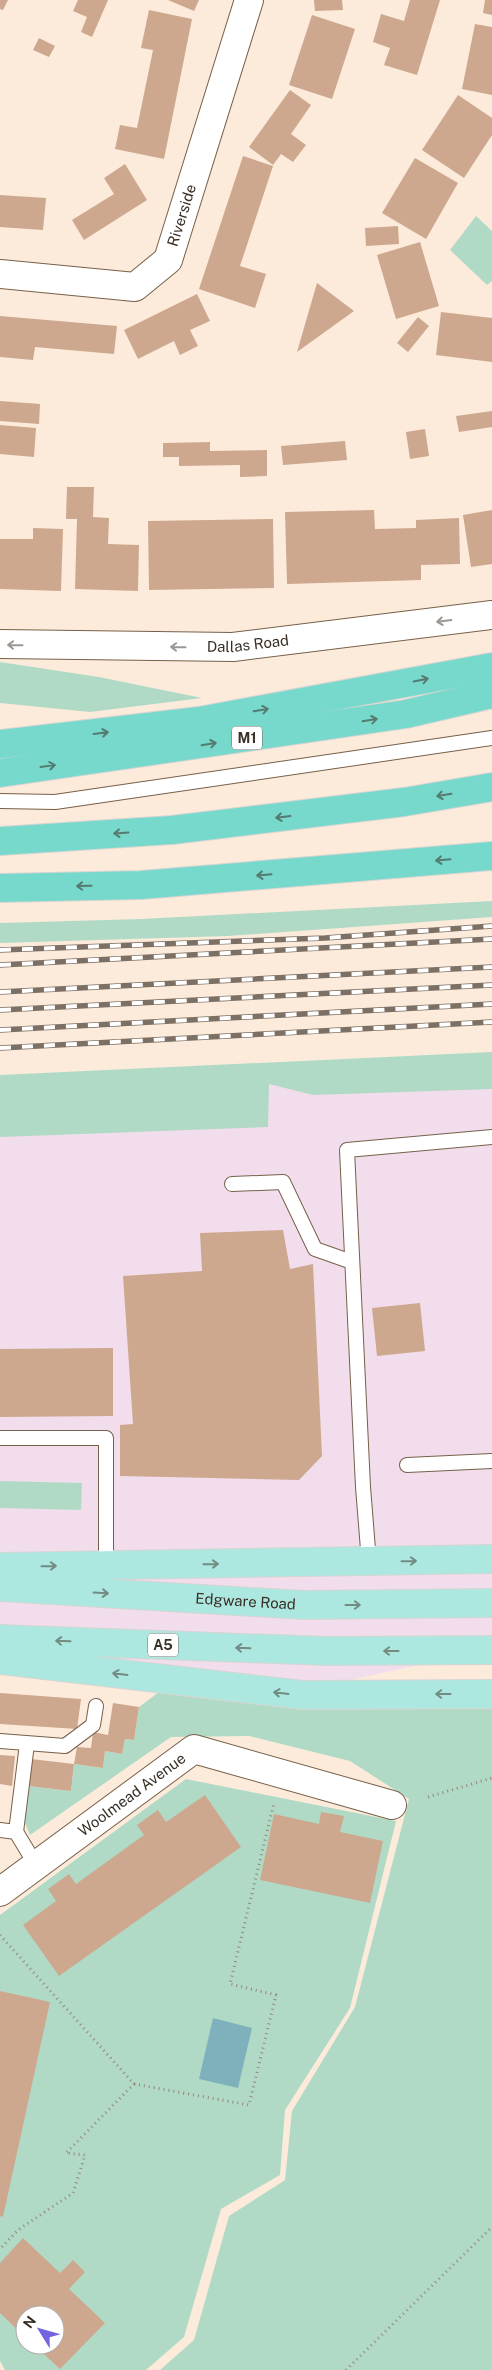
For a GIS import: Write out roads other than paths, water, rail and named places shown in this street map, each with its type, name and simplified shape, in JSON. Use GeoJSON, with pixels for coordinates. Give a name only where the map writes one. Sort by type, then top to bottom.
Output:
{"type":"FeatureCollection","features":[{"type":"Feature","properties":{"kind":"highway","name":"M1"},"geometry":{"type":"LineString","coordinates":[[0,744],[199,721],[492,666]]}},
{"type":"Feature","properties":{"kind":"highway","name":"M1"},"geometry":{"type":"LineString","coordinates":[[0,773],[406,714],[492,694]]}},
{"type":"Feature","properties":{"kind":"highway"},"geometry":{"type":"LineString","coordinates":[[0,841],[172,830],[404,802],[492,788]]}},
{"type":"Feature","properties":{"kind":"highway"},"geometry":{"type":"LineString","coordinates":[[0,888],[141,885],[492,856]]}},
{"type":"Feature","properties":{"kind":"main road"},"geometry":{"type":"LineString","coordinates":[[0,1567],[492,1559]]}},
{"type":"Feature","properties":{"kind":"main road","name":"Edgware Road"},"geometry":{"type":"LineString","coordinates":[[0,1587],[304,1605],[492,1604]]}},
{"type":"Feature","properties":{"kind":"main road","name":"A5"},"geometry":{"type":"LineString","coordinates":[[0,1639],[327,1651],[492,1650]]}},
{"type":"Feature","properties":{"kind":"main road"},"geometry":{"type":"LineString","coordinates":[[0,1660],[303,1695],[492,1694]]}},
{"type":"Feature","properties":{"kind":"street","name":"Riverside"},"geometry":{"type":"LineString","coordinates":[[0,274],[135,287],[168,260],[249,0]]}},
{"type":"Feature","properties":{"kind":"street","name":"Dallas Road"},"geometry":{"type":"LineString","coordinates":[[0,644],[233,647],[492,615]]}},
{"type":"Feature","properties":{"kind":"street","name":"Woolmead Avenue"},"geometry":{"type":"LineString","coordinates":[[0,1892],[194,1749],[392,1806]]}},
{"type":"Feature","properties":{"kind":"lane"},"geometry":{"type":"LineString","coordinates":[[0,801],[55,802],[492,738]]}},
{"type":"Feature","properties":{"kind":"lane"},"geometry":{"type":"LineString","coordinates":[[369,1562],[363,1487],[347,1150],[492,1137]]}},
{"type":"Feature","properties":{"kind":"lane"},"geometry":{"type":"LineString","coordinates":[[232,1184],[283,1182],[315,1249],[352,1262]]}},
{"type":"Feature","properties":{"kind":"lane"},"geometry":{"type":"LineString","coordinates":[[0,1438],[106,1438],[106,1565]]}},
{"type":"Feature","properties":{"kind":"lane"},"geometry":{"type":"LineString","coordinates":[[408,1465],[492,1461]]}},
{"type":"Feature","properties":{"kind":"lane"},"geometry":{"type":"LineString","coordinates":[[0,1741],[65,1746],[93,1724],[96,1706]]}},
{"type":"Feature","properties":{"kind":"lane"},"geometry":{"type":"LineString","coordinates":[[27,1744],[16,1832],[36,1865]]}},
{"type":"Feature","properties":{"kind":"lane"},"geometry":{"type":"LineString","coordinates":[[0,1830],[16,1832]]}},
{"type":"Feature","properties":{"kind":"water"},"geometry":{"type":"Polygon","coordinates":[[[213,2018],[252,2028],[238,2088],[199,2079],[213,2018]]]}},
{"type":"Feature","properties":{"kind":"railway"},"geometry":{"type":"LineString","coordinates":[[0,950],[325,938],[492,926]]}},
{"type":"Feature","properties":{"kind":"railway"},"geometry":{"type":"LineString","coordinates":[[0,965],[492,939]]}},
{"type":"Feature","properties":{"kind":"railway"},"geometry":{"type":"LineString","coordinates":[[0,992],[492,967]]}},
{"type":"Feature","properties":{"kind":"railway"},"geometry":{"type":"LineString","coordinates":[[0,1010],[492,985]]}},
{"type":"Feature","properties":{"kind":"railway"},"geometry":{"type":"LineString","coordinates":[[0,1030],[492,1004]]}},
{"type":"Feature","properties":{"kind":"railway"},"geometry":{"type":"LineString","coordinates":[[0,1048],[492,1022]]}}]}
